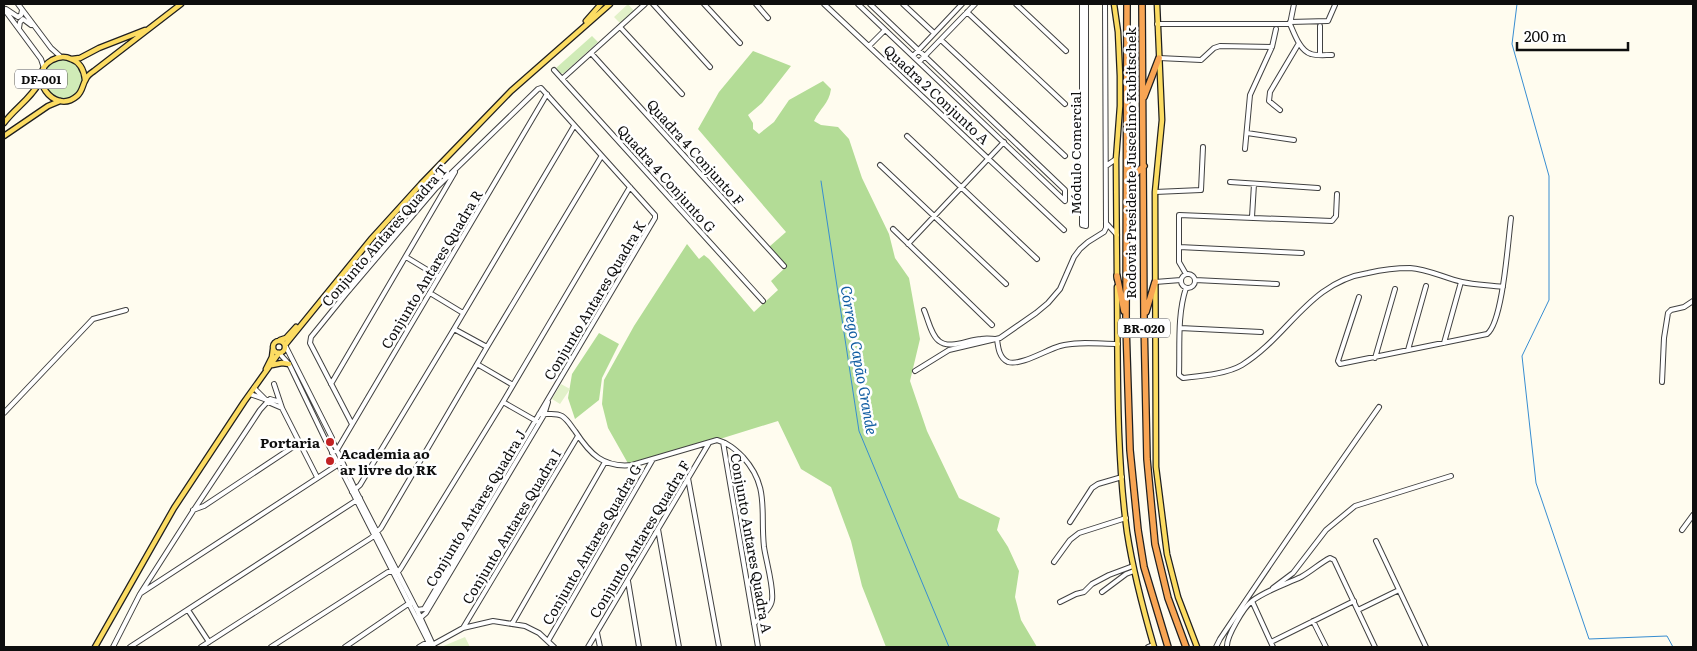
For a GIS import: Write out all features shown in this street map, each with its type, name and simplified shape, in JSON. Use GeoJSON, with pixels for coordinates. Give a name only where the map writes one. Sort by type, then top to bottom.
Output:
{"type":"FeatureCollection","features":[{"type":"Feature","properties":{"kind":"highway","name":"Rodovia Presidente Juscelino Kubitschek"},"geometry":{"type":"LineString","coordinates":[[1127,4],[1126,325],[1130,450],[1138,530],[1150,590],[1168,647]]}},
{"type":"Feature","properties":{"kind":"highway","name":"Rodovia Presidente Juscelino Kubitschek"},"geometry":{"type":"LineString","coordinates":[[1142,4],[1147,459],[1152,518],[1164,585],[1186,647]]}},
{"type":"Feature","properties":{"kind":"highway"},"geometry":{"type":"LineString","coordinates":[[1142,102],[1159,58]]}},
{"type":"Feature","properties":{"kind":"highway"},"geometry":{"type":"LineString","coordinates":[[1127,166],[1131,173],[1135,174],[1144,166]]}},
{"type":"Feature","properties":{"kind":"highway"},"geometry":{"type":"LineString","coordinates":[[1117,276],[1126,325]]}},
{"type":"Feature","properties":{"kind":"highway"},"geometry":{"type":"LineString","coordinates":[[1144,319],[1155,282]]}},
{"type":"Feature","properties":{"kind":"main road","name":"DF-001"},"geometry":{"type":"LineString","coordinates":[[85,80],[99,66],[181,4]]}},
{"type":"Feature","properties":{"kind":"main road"},"geometry":{"type":"LineString","coordinates":[[575,33],[601,4]]}},
{"type":"Feature","properties":{"kind":"main road"},"geometry":{"type":"LineString","coordinates":[[95,647],[174,508],[254,388],[279,353],[283,352],[308,316],[372,238],[511,91],[610,4]]}},
{"type":"Feature","properties":{"kind":"main road"},"geometry":{"type":"LineString","coordinates":[[1114,4],[1120,76],[1116,159],[1119,441],[1126,518],[1134,569],[1152,646]]}},
{"type":"Feature","properties":{"kind":"main road"},"geometry":{"type":"LineString","coordinates":[[1156,4],[1162,120],[1155,192],[1156,467],[1167,554],[1178,597],[1197,647]]}},
{"type":"Feature","properties":{"kind":"main road","name":"DF-001"},"geometry":{"type":"LineString","coordinates":[[4,123],[34,92],[41,80],[44,68],[49,62],[61,57],[80,58],[148,28]]}},
{"type":"Feature","properties":{"kind":"main road","name":"DF-001"},"geometry":{"type":"LineString","coordinates":[[4,136],[48,106],[77,96],[84,86],[85,80],[81,67],[72,59]]}},
{"type":"Feature","properties":{"kind":"main road","name":"DF-001"},"geometry":{"type":"LineString","coordinates":[[41,80],[42,86],[49,96],[60,101]]}},
{"type":"Feature","properties":{"kind":"main road"},"geometry":{"type":"LineString","coordinates":[[261,379],[272,357],[274,344],[286,338],[308,316]]}},
{"type":"Feature","properties":{"kind":"main road"},"geometry":{"type":"LineString","coordinates":[[280,340],[286,346]]}},
{"type":"Feature","properties":{"kind":"main road"},"geometry":{"type":"LineString","coordinates":[[273,349],[279,353]]}},
{"type":"Feature","properties":{"kind":"main road"},"geometry":{"type":"LineString","coordinates":[[271,366],[282,363],[289,364]]}},
{"type":"Feature","properties":{"kind":"street"},"geometry":{"type":"LineString","coordinates":[[18,4],[40,34]]}},
{"type":"Feature","properties":{"kind":"street"},"geometry":{"type":"LineString","coordinates":[[562,79],[645,4]]}},
{"type":"Feature","properties":{"kind":"street"},"geometry":{"type":"LineString","coordinates":[[653,4],[710,67]]}},
{"type":"Feature","properties":{"kind":"street"},"geometry":{"type":"LineString","coordinates":[[704,4],[740,43]]}},
{"type":"Feature","properties":{"kind":"street"},"geometry":{"type":"LineString","coordinates":[[756,4],[768,18]]}},
{"type":"Feature","properties":{"kind":"street","name":"Quadra 2 Conjunto A"},"geometry":{"type":"LineString","coordinates":[[824,4],[1064,230]]}},
{"type":"Feature","properties":{"kind":"street"},"geometry":{"type":"LineString","coordinates":[[858,4],[1065,201],[1065,190],[870,4]]}},
{"type":"Feature","properties":{"kind":"street"},"geometry":{"type":"LineString","coordinates":[[903,4],[934,33]]}},
{"type":"Feature","properties":{"kind":"street"},"geometry":{"type":"LineString","coordinates":[[913,56],[962,4]]}},
{"type":"Feature","properties":{"kind":"street"},"geometry":{"type":"LineString","coordinates":[[919,62],[975,4]]}},
{"type":"Feature","properties":{"kind":"street"},"geometry":{"type":"LineString","coordinates":[[1016,4],[1066,51]]}},
{"type":"Feature","properties":{"kind":"street","name":"Módulo Comercial"},"geometry":{"type":"LineString","coordinates":[[1082,4],[1084,217]]}},
{"type":"Feature","properties":{"kind":"street","name":"Módulo Comercial"},"geometry":{"type":"LineString","coordinates":[[1084,67],[1086,4]]}},
{"type":"Feature","properties":{"kind":"street"},"geometry":{"type":"LineString","coordinates":[[915,371],[949,350],[997,339],[1007,334],[1048,303],[1060,289],[1074,257],[1088,242],[1104,232],[1107,224],[1105,4]]}},
{"type":"Feature","properties":{"kind":"street"},"geometry":{"type":"LineString","coordinates":[[1294,4],[1290,23],[1300,43],[1310,54],[1332,55]]}},
{"type":"Feature","properties":{"kind":"street"},"geometry":{"type":"LineString","coordinates":[[1156,24],[1328,21],[1335,4]]}},
{"type":"Feature","properties":{"kind":"street"},"geometry":{"type":"LineString","coordinates":[[4,8],[18,17],[22,10]]}},
{"type":"Feature","properties":{"kind":"street"},"geometry":{"type":"LineString","coordinates":[[4,8],[41,59],[44,68]]}},
{"type":"Feature","properties":{"kind":"street"},"geometry":{"type":"LineString","coordinates":[[955,11],[962,17]]}},
{"type":"Feature","properties":{"kind":"street"},"geometry":{"type":"LineString","coordinates":[[967,12],[1065,104]]}},
{"type":"Feature","properties":{"kind":"street"},"geometry":{"type":"LineString","coordinates":[[878,23],[884,16]]}},
{"type":"Feature","properties":{"kind":"street"},"geometry":{"type":"LineString","coordinates":[[19,30],[20,22],[25,20],[61,57]]}},
{"type":"Feature","properties":{"kind":"street"},"geometry":{"type":"LineString","coordinates":[[1320,26],[1320,55]]}},
{"type":"Feature","properties":{"kind":"street"},"geometry":{"type":"LineString","coordinates":[[620,27],[682,94]]}},
{"type":"Feature","properties":{"kind":"street"},"geometry":{"type":"LineString","coordinates":[[1245,149],[1250,95],[1272,47],[1276,29]]}},
{"type":"Feature","properties":{"kind":"street"},"geometry":{"type":"LineString","coordinates":[[869,46],[885,30]]}},
{"type":"Feature","properties":{"kind":"street"},"geometry":{"type":"LineString","coordinates":[[941,40],[1065,156]]}},
{"type":"Feature","properties":{"kind":"street"},"geometry":{"type":"LineString","coordinates":[[1280,110],[1269,101],[1270,92],[1300,43]]}},
{"type":"Feature","properties":{"kind":"street"},"geometry":{"type":"LineString","coordinates":[[924,44],[926,49],[931,50]]}},
{"type":"Feature","properties":{"kind":"street"},"geometry":{"type":"LineString","coordinates":[[1159,58],[1202,60],[1214,48],[1220,46],[1272,47]]}},
{"type":"Feature","properties":{"kind":"street","name":"Quadra 4 Conjunto F"},"geometry":{"type":"LineString","coordinates":[[591,53],[784,266]]}},
{"type":"Feature","properties":{"kind":"street","name":"Quadra 4 Conjunto G"},"geometry":{"type":"LineString","coordinates":[[554,70],[763,301]]}},
{"type":"Feature","properties":{"kind":"street","name":"Conjunto Antares Quadra T"},"geometry":{"type":"LineString","coordinates":[[331,384],[310,343],[311,337],[436,188],[538,89],[541,88],[547,94]]}},
{"type":"Feature","properties":{"kind":"street"},"geometry":{"type":"LineString","coordinates":[[955,96],[962,90]]}},
{"type":"Feature","properties":{"kind":"street"},"geometry":{"type":"LineString","coordinates":[[396,572],[503,402],[630,187],[601,157],[547,94]]}},
{"type":"Feature","properties":{"kind":"street","name":"Conjunto Antares Quadra R"},"geometry":{"type":"LineString","coordinates":[[332,453],[337,450],[547,94]]}},
{"type":"Feature","properties":{"kind":"street"},"geometry":{"type":"LineString","coordinates":[[353,491],[360,485],[574,126]]}},
{"type":"Feature","properties":{"kind":"street"},"geometry":{"type":"LineString","coordinates":[[1247,133],[1294,140]]}},
{"type":"Feature","properties":{"kind":"street"},"geometry":{"type":"LineString","coordinates":[[907,136],[1037,259]]}},
{"type":"Feature","properties":{"kind":"street"},"geometry":{"type":"LineString","coordinates":[[908,244],[1004,142]]}},
{"type":"Feature","properties":{"kind":"street"},"geometry":{"type":"LineString","coordinates":[[1013,151],[1019,145]]}},
{"type":"Feature","properties":{"kind":"street"},"geometry":{"type":"LineString","coordinates":[[1155,192],[1201,190],[1203,147]]}},
{"type":"Feature","properties":{"kind":"street"},"geometry":{"type":"LineString","coordinates":[[201,647],[376,533],[601,157]]}},
{"type":"Feature","properties":{"kind":"street"},"geometry":{"type":"LineString","coordinates":[[1106,166],[1116,159]]}},
{"type":"Feature","properties":{"kind":"street"},"geometry":{"type":"LineString","coordinates":[[880,165],[1006,284]]}},
{"type":"Feature","properties":{"kind":"street"},"geometry":{"type":"LineString","coordinates":[[352,424],[331,384],[457,168]]}},
{"type":"Feature","properties":{"kind":"street"},"geometry":{"type":"LineString","coordinates":[[1230,182],[1318,188]]}},
{"type":"Feature","properties":{"kind":"street"},"geometry":{"type":"LineString","coordinates":[[1252,217],[1254,184]]}},
{"type":"Feature","properties":{"kind":"street","name":"Conjunto Antares Quadra K"},"geometry":{"type":"LineString","coordinates":[[547,403],[654,219],[655,215],[630,187]]}},
{"type":"Feature","properties":{"kind":"street"},"geometry":{"type":"LineString","coordinates":[[436,188],[443,193]]}},
{"type":"Feature","properties":{"kind":"street"},"geometry":{"type":"LineString","coordinates":[[1186,288],[1194,285],[1195,280],[1194,276],[1186,274],[1179,262],[1179,215],[1332,221],[1336,216],[1337,194]]}},
{"type":"Feature","properties":{"kind":"street"},"geometry":{"type":"LineString","coordinates":[[1359,297],[1338,364],[1483,336],[1490,332],[1503,287],[1511,218]]}},
{"type":"Feature","properties":{"kind":"street"},"geometry":{"type":"LineString","coordinates":[[1107,224],[1117,235]]}},
{"type":"Feature","properties":{"kind":"street"},"geometry":{"type":"LineString","coordinates":[[893,229],[992,325]]}},
{"type":"Feature","properties":{"kind":"street"},"geometry":{"type":"LineString","coordinates":[[1179,247],[1302,254]]}},
{"type":"Feature","properties":{"kind":"street"},"geometry":{"type":"LineString","coordinates":[[406,257],[440,277]]}},
{"type":"Feature","properties":{"kind":"street"},"geometry":{"type":"LineString","coordinates":[[1186,288],[1181,302],[1180,375],[1182,378],[1230,370],[1241,366],[1272,342],[1310,301],[1336,282],[1367,273],[1410,268],[1428,271],[1461,282],[1503,287]]}},
{"type":"Feature","properties":{"kind":"street"},"geometry":{"type":"LineString","coordinates":[[1155,282],[1181,280],[1186,274]]}},
{"type":"Feature","properties":{"kind":"street"},"geometry":{"type":"LineString","coordinates":[[1181,280],[1181,283],[1186,288]]}},
{"type":"Feature","properties":{"kind":"street"},"geometry":{"type":"LineString","coordinates":[[1195,280],[1277,284]]}},
{"type":"Feature","properties":{"kind":"street"},"geometry":{"type":"LineString","coordinates":[[1444,344],[1461,282]]}},
{"type":"Feature","properties":{"kind":"street"},"geometry":{"type":"LineString","coordinates":[[1408,350],[1426,286]]}},
{"type":"Feature","properties":{"kind":"street"},"geometry":{"type":"LineString","coordinates":[[1375,358],[1395,290]]}},
{"type":"Feature","properties":{"kind":"street"},"geometry":{"type":"LineString","coordinates":[[430,293],[463,313]]}},
{"type":"Feature","properties":{"kind":"street"},"geometry":{"type":"LineString","coordinates":[[1662,382],[1664,338],[1668,313],[1671,310],[1684,307],[1693,301]]}},
{"type":"Feature","properties":{"kind":"street"},"geometry":{"type":"LineString","coordinates":[[4,413],[92,319],[126,310]]}},
{"type":"Feature","properties":{"kind":"street"},"geometry":{"type":"LineString","coordinates":[[924,310],[935,336],[945,344],[958,344],[980,339],[997,339]]}},
{"type":"Feature","properties":{"kind":"street"},"geometry":{"type":"LineString","coordinates":[[1180,328],[1261,332]]}},
{"type":"Feature","properties":{"kind":"street"},"geometry":{"type":"LineString","coordinates":[[454,329],[486,347]]}},
{"type":"Feature","properties":{"kind":"street"},"geometry":{"type":"LineString","coordinates":[[997,339],[998,350],[1004,360],[1011,363],[1023,361],[1062,346],[1118,344]]}},
{"type":"Feature","properties":{"kind":"street"},"geometry":{"type":"LineString","coordinates":[[286,346],[318,425],[332,453],[340,463]]}},
{"type":"Feature","properties":{"kind":"street"},"geometry":{"type":"LineString","coordinates":[[279,353],[289,364],[324,422],[353,491],[432,645]]}},
{"type":"Feature","properties":{"kind":"street"},"geometry":{"type":"LineString","coordinates":[[477,364],[513,385]]}},
{"type":"Feature","properties":{"kind":"street"},"geometry":{"type":"LineString","coordinates":[[274,384],[282,408],[317,477]]}},
{"type":"Feature","properties":{"kind":"street"},"geometry":{"type":"LineString","coordinates":[[254,388],[267,401]]}},
{"type":"Feature","properties":{"kind":"street"},"geometry":{"type":"LineString","coordinates":[[250,394],[282,408]]}},
{"type":"Feature","properties":{"kind":"street"},"geometry":{"type":"LineString","coordinates":[[112,647],[140,594],[260,410],[270,399],[280,402]]}},
{"type":"Feature","properties":{"kind":"street"},"geometry":{"type":"LineString","coordinates":[[503,402],[537,422]]}},
{"type":"Feature","properties":{"kind":"street"},"geometry":{"type":"LineString","coordinates":[[547,403],[556,414],[568,421],[588,450],[605,462],[623,466],[632,465],[718,440],[732,447],[751,466],[761,489],[764,546],[773,597],[769,608],[754,624]]}},
{"type":"Feature","properties":{"kind":"street","name":"Conjunto Antares Quadra J"},"geometry":{"type":"LineString","coordinates":[[418,610],[424,609],[454,562],[542,415],[547,403]]}},
{"type":"Feature","properties":{"kind":"street"},"geometry":{"type":"LineString","coordinates":[[1216,647],[1294,528],[1312,505],[1379,407]]}},
{"type":"Feature","properties":{"kind":"street"},"geometry":{"type":"LineString","coordinates":[[542,415],[556,414]]}},
{"type":"Feature","properties":{"kind":"street"},"geometry":{"type":"LineString","coordinates":[[316,419],[321,417]]}},
{"type":"Feature","properties":{"kind":"street"},"geometry":{"type":"LineString","coordinates":[[318,425],[324,422]]}},
{"type":"Feature","properties":{"kind":"street","name":"Conjunto Antares Quadra I"},"geometry":{"type":"LineString","coordinates":[[463,628],[578,436]]}},
{"type":"Feature","properties":{"kind":"street","name":"Conjunto Antares Quadra A"},"geometry":{"type":"LineString","coordinates":[[723,442],[758,647]]}},
{"type":"Feature","properties":{"kind":"street"},"geometry":{"type":"LineString","coordinates":[[193,510],[204,506],[299,443]]}},
{"type":"Feature","properties":{"kind":"street","name":"Conjunto Antares Quadra F"},"geometry":{"type":"LineString","coordinates":[[588,647],[708,443]]}},
{"type":"Feature","properties":{"kind":"street","name":"Conjunto Antares Quadra G"},"geometry":{"type":"LineString","coordinates":[[548,641],[654,458]]}},
{"type":"Feature","properties":{"kind":"street"},"geometry":{"type":"LineString","coordinates":[[512,624],[605,462]]}},
{"type":"Feature","properties":{"kind":"street"},"geometry":{"type":"LineString","coordinates":[[140,594],[340,463]]}},
{"type":"Feature","properties":{"kind":"street"},"geometry":{"type":"LineString","coordinates":[[1267,593],[1293,573],[1326,530],[1356,506],[1451,476]]}},
{"type":"Feature","properties":{"kind":"street"},"geometry":{"type":"LineString","coordinates":[[1070,522],[1092,488],[1098,484],[1122,477]]}},
{"type":"Feature","properties":{"kind":"street"},"geometry":{"type":"LineString","coordinates":[[688,478],[719,647]]}},
{"type":"Feature","properties":{"kind":"street"},"geometry":{"type":"LineString","coordinates":[[130,647],[358,499]]}},
{"type":"Feature","properties":{"kind":"street"},"geometry":{"type":"LineString","coordinates":[[1682,530],[1693,515]]}},
{"type":"Feature","properties":{"kind":"street"},"geometry":{"type":"LineString","coordinates":[[1054,562],[1070,540],[1078,533],[1126,518]]}},
{"type":"Feature","properties":{"kind":"street"},"geometry":{"type":"LineString","coordinates":[[658,529],[679,647]]}},
{"type":"Feature","properties":{"kind":"street"},"geometry":{"type":"LineString","coordinates":[[1376,541],[1426,647]]}},
{"type":"Feature","properties":{"kind":"street"},"geometry":{"type":"LineString","coordinates":[[1227,647],[1227,641],[1232,630],[1252,600],[1304,575],[1329,558],[1332,558],[1376,647]]}},
{"type":"Feature","properties":{"kind":"street","name":"Conjunto Antares Quadra J"},"geometry":{"type":"LineString","coordinates":[[420,619],[426,614],[454,562]]}},
{"type":"Feature","properties":{"kind":"street"},"geometry":{"type":"LineString","coordinates":[[1102,592],[1134,569]]}},
{"type":"Feature","properties":{"kind":"street"},"geometry":{"type":"LineString","coordinates":[[1060,602],[1084,592],[1098,580],[1109,575],[1134,569]]}},
{"type":"Feature","properties":{"kind":"street"},"geometry":{"type":"LineString","coordinates":[[271,647],[388,572],[396,572]]}},
{"type":"Feature","properties":{"kind":"street"},"geometry":{"type":"LineString","coordinates":[[628,581],[639,647]]}},
{"type":"Feature","properties":{"kind":"street"},"geometry":{"type":"LineString","coordinates":[[1358,610],[1399,590]]}},
{"type":"Feature","properties":{"kind":"street"},"geometry":{"type":"LineString","coordinates":[[1252,600],[1273,647]]}},
{"type":"Feature","properties":{"kind":"street"},"geometry":{"type":"LineString","coordinates":[[411,602],[418,610],[420,619]]}},
{"type":"Feature","properties":{"kind":"street"},"geometry":{"type":"LineString","coordinates":[[344,647],[411,602]]}},
{"type":"Feature","properties":{"kind":"street"},"geometry":{"type":"LineString","coordinates":[[1271,642],[1354,602]]}},
{"type":"Feature","properties":{"kind":"street"},"geometry":{"type":"LineString","coordinates":[[188,610],[209,642]]}},
{"type":"Feature","properties":{"kind":"street"},"geometry":{"type":"LineString","coordinates":[[419,647],[424,644],[432,645],[463,628],[493,621],[525,626],[539,633],[554,647]]}},
{"type":"Feature","properties":{"kind":"street"},"geometry":{"type":"LineString","coordinates":[[1313,621],[1326,647]]}},
{"type":"Feature","properties":{"kind":"street"},"geometry":{"type":"LineString","coordinates":[[597,633],[600,647]]}},
{"type":"Feature","properties":{"kind":"green space"},"geometry":{"type":"Polygon","coordinates":[[[628,4],[634,11],[620,23],[614,17],[628,4]]]}},
{"type":"Feature","properties":{"kind":"green space"},"geometry":{"type":"Polygon","coordinates":[[[592,36],[598,42],[564,73],[560,74],[556,68],[592,36]]]}},
{"type":"Feature","properties":{"kind":"green space"},"geometry":{"type":"Polygon","coordinates":[[[753,51],[791,66],[762,103],[748,115],[753,123],[753,129],[759,134],[774,122],[789,100],[823,81],[831,89],[828,99],[814,121],[821,125],[838,127],[849,139],[862,178],[889,234],[895,258],[909,278],[920,339],[910,381],[927,431],[959,498],[1000,518],[997,530],[1008,547],[1019,571],[1015,597],[1021,620],[1037,647],[886,647],[862,586],[851,541],[831,487],[801,469],[778,421],[630,467],[608,428],[602,404],[604,380],[634,326],[687,244],[699,259],[704,255],[709,259],[754,312],[778,290],[771,281],[786,267],[769,247],[786,232],[698,129],[719,92],[753,51]]]}},
{"type":"Feature","properties":{"kind":"green space"},"geometry":{"type":"Polygon","coordinates":[[[63,60],[77,66],[83,80],[77,94],[63,100],[49,94],[43,80],[49,66],[63,60]]]}},
{"type":"Feature","properties":{"kind":"green space"},"geometry":{"type":"Polygon","coordinates":[[[599,333],[619,344],[602,378],[599,400],[575,419],[568,398],[572,374],[599,333]]]}},
{"type":"Feature","properties":{"kind":"green space"},"geometry":{"type":"Polygon","coordinates":[[[561,384],[570,389],[560,404],[552,399],[561,384]]]}},
{"type":"Feature","properties":{"kind":"green space"},"geometry":{"type":"Polygon","coordinates":[[[465,637],[470,647],[441,647],[465,637]]]}},
{"type":"Feature","properties":{"kind":"waterway"},"geometry":{"type":"LineString","coordinates":[[1517,4],[1512,44],[1549,176],[1549,300],[1522,356],[1536,483],[1589,639],[1667,636],[1673,647]]}},
{"type":"Feature","properties":{"kind":"waterway","name":"Córrego Capão Grande"},"geometry":{"type":"LineString","coordinates":[[821,181],[859,431],[949,647]]}},
{"type":"Feature","properties":{"kind":"place","name":"Portaria"},"geometry":{"type":"Point","coordinates":[330,442]}},
{"type":"Feature","properties":{"kind":"place","name":"Academia ao ar livre do RK"},"geometry":{"type":"Point","coordinates":[330,461]}}]}
